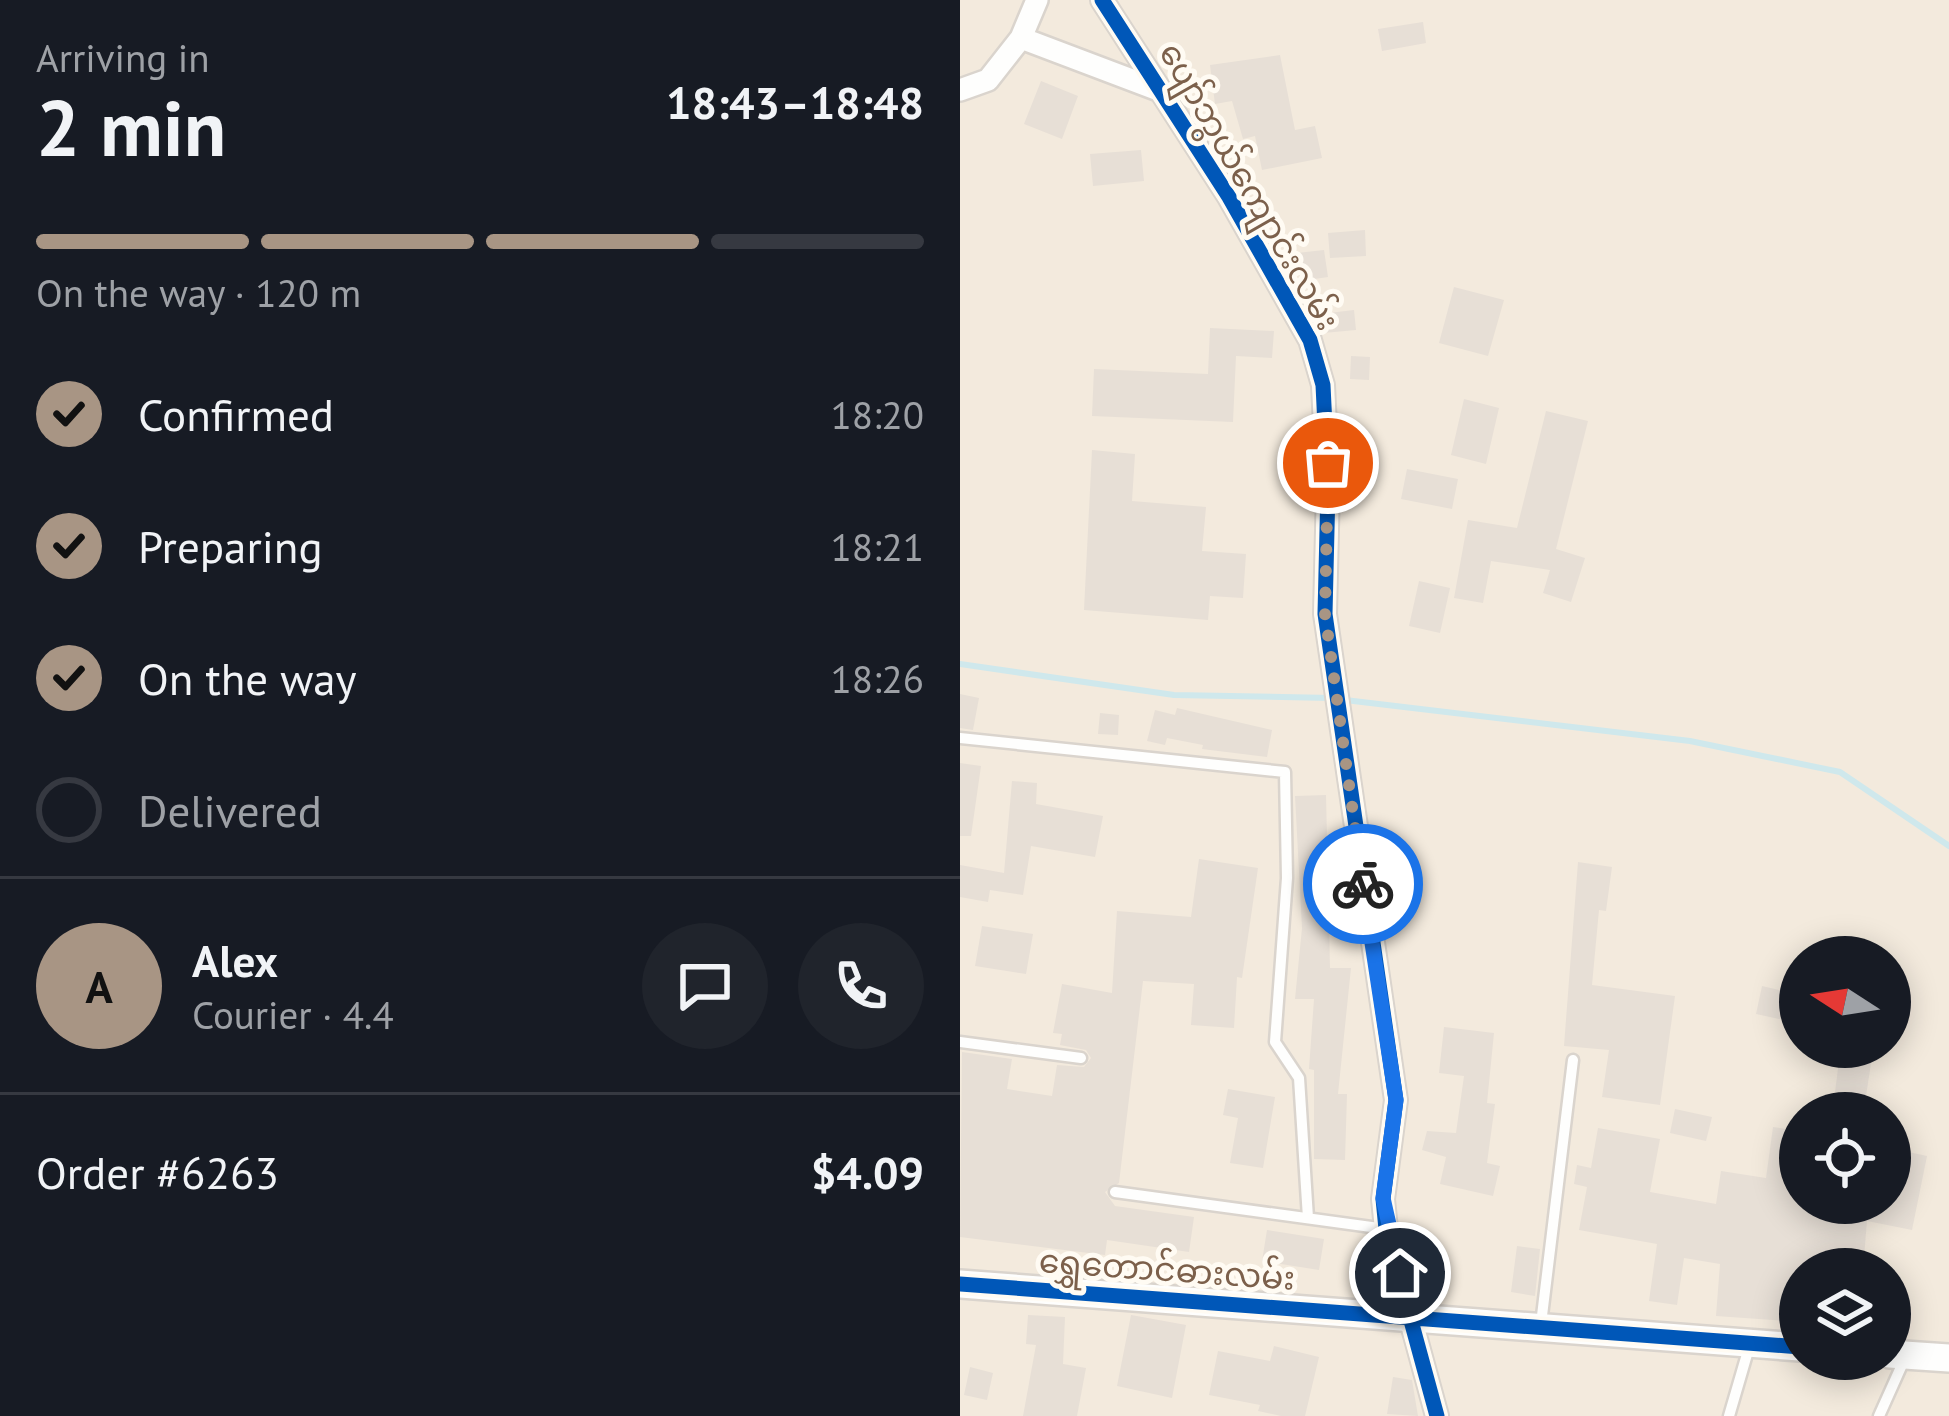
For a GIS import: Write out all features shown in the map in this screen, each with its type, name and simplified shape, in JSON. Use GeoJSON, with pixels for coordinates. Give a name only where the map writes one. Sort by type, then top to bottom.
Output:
{"type":"FeatureCollection","features":[{"type":"Feature","properties":{"kind":"street"},"geometry":{"type":"LineString","coordinates":[[960,90],[988,80],[1021,38],[1037,0]]}},
{"type":"Feature","properties":{"kind":"street","name":"ပျော်ဘွယ်ကျောင်းလမ်း"},"geometry":{"type":"LineString","coordinates":[[1102,0],[1163,92],[1310,340],[1323,385],[1328,455],[1325,614],[1396,1100],[1383,1198],[1386,1228],[1437,1416]]}},
{"type":"Feature","properties":{"kind":"street"},"geometry":{"type":"LineString","coordinates":[[1021,38],[1163,92]]}},
{"type":"Feature","properties":{"kind":"street","name":"ရွှေတောင်ဓားလမ်း"},"geometry":{"type":"LineString","coordinates":[[960,1284],[1779,1345]]}},
{"type":"Feature","properties":{"kind":"street"},"geometry":{"type":"LineString","coordinates":[[1911,1356],[1949,1358]]}},
{"type":"Feature","properties":{"kind":"lane"},"geometry":{"type":"LineString","coordinates":[[960,738],[1285,772],[1287,878],[1275,1042],[1300,1078],[1308,1219]]}},
{"type":"Feature","properties":{"kind":"lane"},"geometry":{"type":"LineString","coordinates":[[960,1042],[1081,1058]]}},
{"type":"Feature","properties":{"kind":"lane"},"geometry":{"type":"LineString","coordinates":[[1541,1328],[1573,1060]]}},
{"type":"Feature","properties":{"kind":"lane"},"geometry":{"type":"LineString","coordinates":[[1115,1192],[1386,1228]]}},
{"type":"Feature","properties":{"kind":"lane"},"geometry":{"type":"LineString","coordinates":[[1729,1416],[1751,1343]]}},
{"type":"Feature","properties":{"kind":"lane"},"geometry":{"type":"LineString","coordinates":[[1879,1416],[1890,1380]]}},
{"type":"Feature","properties":{"kind":"shaded area"},"geometry":{"type":"Polygon","coordinates":[[[960,0],[1949,0],[1949,1416],[960,1416],[960,0]]]}},
{"type":"Feature","properties":{"kind":"building"},"geometry":{"type":"Polygon","coordinates":[[[1423,22],[1426,43],[1382,51],[1378,29],[1423,22]]]}},
{"type":"Feature","properties":{"kind":"building"},"geometry":{"type":"Polygon","coordinates":[[[1280,55],[1295,130],[1315,126],[1322,158],[1262,170],[1255,136],[1243,139],[1232,101],[1215,104],[1210,65],[1280,55]]]}},
{"type":"Feature","properties":{"kind":"building"},"geometry":{"type":"Polygon","coordinates":[[[1041,81],[1078,96],[1062,139],[1024,124],[1041,81]]]}},
{"type":"Feature","properties":{"kind":"building"},"geometry":{"type":"Polygon","coordinates":[[[1141,150],[1144,181],[1093,186],[1090,154],[1141,150]]]}},
{"type":"Feature","properties":{"kind":"building"},"geometry":{"type":"Polygon","coordinates":[[[1365,230],[1366,256],[1330,258],[1328,233],[1365,230]]]}},
{"type":"Feature","properties":{"kind":"building"},"geometry":{"type":"Polygon","coordinates":[[[1324,250],[1328,277],[1301,281],[1297,253],[1324,250]]]}},
{"type":"Feature","properties":{"kind":"building"},"geometry":{"type":"Polygon","coordinates":[[[1454,287],[1504,300],[1488,356],[1439,343],[1454,287]]]}},
{"type":"Feature","properties":{"kind":"building"},"geometry":{"type":"Polygon","coordinates":[[[1354,310],[1356,330],[1323,333],[1321,314],[1354,310]]]}},
{"type":"Feature","properties":{"kind":"building"},"geometry":{"type":"Polygon","coordinates":[[[1210,328],[1274,331],[1272,358],[1236,356],[1233,422],[1092,416],[1094,369],[1208,374],[1210,328]]]}},
{"type":"Feature","properties":{"kind":"building"},"geometry":{"type":"Polygon","coordinates":[[[1351,356],[1370,357],[1369,380],[1350,379],[1351,356]]]}},
{"type":"Feature","properties":{"kind":"building"},"geometry":{"type":"Polygon","coordinates":[[[1464,399],[1499,408],[1486,464],[1451,455],[1464,399]]]}},
{"type":"Feature","properties":{"kind":"building"},"geometry":{"type":"Polygon","coordinates":[[[1546,411],[1588,421],[1556,549],[1585,558],[1571,602],[1543,593],[1550,570],[1491,561],[1483,603],[1454,598],[1468,520],[1517,528],[1546,411]]]}},
{"type":"Feature","properties":{"kind":"building"},"geometry":{"type":"Polygon","coordinates":[[[1092,450],[1135,454],[1132,501],[1206,507],[1202,551],[1246,554],[1243,598],[1210,596],[1208,620],[1084,610],[1092,450]]]}},
{"type":"Feature","properties":{"kind":"building"},"geometry":{"type":"Polygon","coordinates":[[[1407,469],[1458,479],[1452,509],[1401,499],[1407,469]]]}},
{"type":"Feature","properties":{"kind":"building"},"geometry":{"type":"Polygon","coordinates":[[[1419,581],[1450,588],[1440,633],[1409,626],[1419,581]]]}},
{"type":"Feature","properties":{"kind":"building"},"geometry":{"type":"Polygon","coordinates":[[[960,694],[979,698],[973,730],[960,728],[960,694]]]}},
{"type":"Feature","properties":{"kind":"building"},"geometry":{"type":"Polygon","coordinates":[[[1177,708],[1272,730],[1267,757],[1202,749],[1203,745],[1167,738],[1165,745],[1147,741],[1155,710],[1175,715],[1177,708]]]}},
{"type":"Feature","properties":{"kind":"building"},"geometry":{"type":"Polygon","coordinates":[[[1100,713],[1119,715],[1118,735],[1098,734],[1100,713]]]}},
{"type":"Feature","properties":{"kind":"building"},"geometry":{"type":"Polygon","coordinates":[[[960,763],[981,766],[971,836],[960,836],[960,763]]]}},
{"type":"Feature","properties":{"kind":"building"},"geometry":{"type":"Polygon","coordinates":[[[1012,781],[1037,783],[1036,804],[1103,816],[1095,857],[1031,846],[1023,895],[990,890],[988,902],[960,897],[960,865],[1004,873],[1012,781]]]}},
{"type":"Feature","properties":{"kind":"building"},"geometry":{"type":"Polygon","coordinates":[[[1326,795],[1330,968],[1351,968],[1338,1094],[1347,1094],[1345,1160],[1314,1159],[1314,1070],[1309,1069],[1314,999],[1295,999],[1302,928],[1295,796],[1326,795]]]}},
{"type":"Feature","properties":{"kind":"building"},"geometry":{"type":"Polygon","coordinates":[[[1199,859],[1258,868],[1242,978],[1237,977],[1234,1028],[1191,1025],[1194,984],[1143,981],[1119,1183],[1105,1192],[1115,1206],[1194,1217],[1189,1252],[1107,1240],[1105,1255],[960,1237],[962,1052],[1012,1059],[1007,1089],[1052,1096],[1057,1065],[1084,1067],[1091,1058],[1086,1050],[1060,1045],[1062,1034],[1053,1033],[1062,984],[1112,993],[1117,911],[1191,917],[1199,859]]]}},
{"type":"Feature","properties":{"kind":"building"},"geometry":{"type":"Polygon","coordinates":[[[1578,862],[1612,867],[1606,911],[1599,910],[1592,985],[1675,996],[1660,1105],[1602,1097],[1609,1050],[1564,1046],[1578,862]]]}},
{"type":"Feature","properties":{"kind":"building"},"geometry":{"type":"Polygon","coordinates":[[[982,926],[1033,934],[1026,974],[975,966],[982,926]]]}},
{"type":"Feature","properties":{"kind":"building"},"geometry":{"type":"Polygon","coordinates":[[[1762,986],[1779,990],[1779,1019],[1756,1014],[1762,986]]]}},
{"type":"Feature","properties":{"kind":"building"},"geometry":{"type":"Polygon","coordinates":[[[1444,1027],[1494,1033],[1487,1103],[1495,1104],[1487,1163],[1500,1166],[1493,1196],[1440,1184],[1446,1157],[1422,1150],[1427,1131],[1456,1133],[1464,1076],[1439,1073],[1444,1027]]]}},
{"type":"Feature","properties":{"kind":"building"},"geometry":{"type":"Polygon","coordinates":[[[1838,1068],[1870,1068],[1867,1092],[1835,1092],[1838,1068]]]}},
{"type":"Feature","properties":{"kind":"building"},"geometry":{"type":"Polygon","coordinates":[[[1228,1089],[1275,1097],[1263,1168],[1230,1163],[1238,1118],[1223,1115],[1228,1089]]]}},
{"type":"Feature","properties":{"kind":"building"},"geometry":{"type":"Polygon","coordinates":[[[1675,1109],[1712,1117],[1706,1141],[1670,1133],[1675,1109]]]}},
{"type":"Feature","properties":{"kind":"building"},"geometry":{"type":"Polygon","coordinates":[[[1773,1127],[1779,1128],[1779,1224],[1867,1224],[1865,1248],[1779,1248],[1779,1320],[1716,1316],[1720,1264],[1684,1258],[1677,1305],[1649,1301],[1657,1244],[1579,1230],[1587,1187],[1574,1184],[1577,1165],[1591,1168],[1598,1128],[1660,1139],[1650,1192],[1716,1204],[1721,1171],[1766,1178],[1773,1127]]]}},
{"type":"Feature","properties":{"kind":"building"},"geometry":{"type":"Polygon","coordinates":[[[1911,1153],[1927,1156],[1912,1230],[1882,1224],[1911,1224],[1911,1153]]]}},
{"type":"Feature","properties":{"kind":"building"},"geometry":{"type":"Polygon","coordinates":[[[1267,1230],[1324,1239],[1319,1270],[1262,1261],[1267,1230]]]}},
{"type":"Feature","properties":{"kind":"building"},"geometry":{"type":"Polygon","coordinates":[[[1517,1246],[1540,1249],[1535,1296],[1511,1292],[1517,1246]]]}},
{"type":"Feature","properties":{"kind":"building"},"geometry":{"type":"Polygon","coordinates":[[[1028,1315],[1065,1317],[1063,1364],[1086,1368],[1077,1416],[1023,1416],[1036,1345],[1026,1344],[1028,1315]]]}},
{"type":"Feature","properties":{"kind":"building"},"geometry":{"type":"Polygon","coordinates":[[[1131,1315],[1186,1325],[1172,1398],[1117,1386],[1131,1315]]]}},
{"type":"Feature","properties":{"kind":"building"},"geometry":{"type":"Polygon","coordinates":[[[1274,1346],[1319,1357],[1305,1416],[1258,1411],[1260,1405],[1209,1395],[1218,1351],[1270,1361],[1274,1346]]]}},
{"type":"Feature","properties":{"kind":"building"},"geometry":{"type":"Polygon","coordinates":[[[970,1367],[993,1373],[987,1400],[964,1395],[970,1367]]]}},
{"type":"Feature","properties":{"kind":"building"},"geometry":{"type":"Polygon","coordinates":[[[1393,1377],[1412,1380],[1418,1416],[1387,1414],[1393,1377]]]}},
{"type":"Feature","properties":{"kind":"waterway"},"geometry":{"type":"LineString","coordinates":[[960,664],[1174,695],[1332,698]]}},
{"type":"Feature","properties":{"kind":"waterway"},"geometry":{"type":"LineString","coordinates":[[1345,700],[1690,741],[1840,772],[1949,846]]}},
{"type":"Feature","properties":{"kind":"cycle path"},"geometry":{"type":"LineString","coordinates":[[1102,0],[1229,197],[1310,340],[1323,385],[1328,488],[1325,614],[1396,1100],[1383,1199],[1386,1229],[1437,1416]]}},
{"type":"Feature","properties":{"kind":"cycle path"},"geometry":{"type":"LineString","coordinates":[[960,1284],[1779,1345]]}},
{"type":"Feature","properties":{"kind":"way so far"},"geometry":{"type":"LineString","coordinates":[[1328,463],[1325,614],[1363,884]]}},
{"type":"Feature","properties":{"kind":"route"},"geometry":{"type":"LineString","coordinates":[[1363,884],[1384,994],[1396,1100],[1383,1198],[1386,1228],[1400,1273]]}}]}
